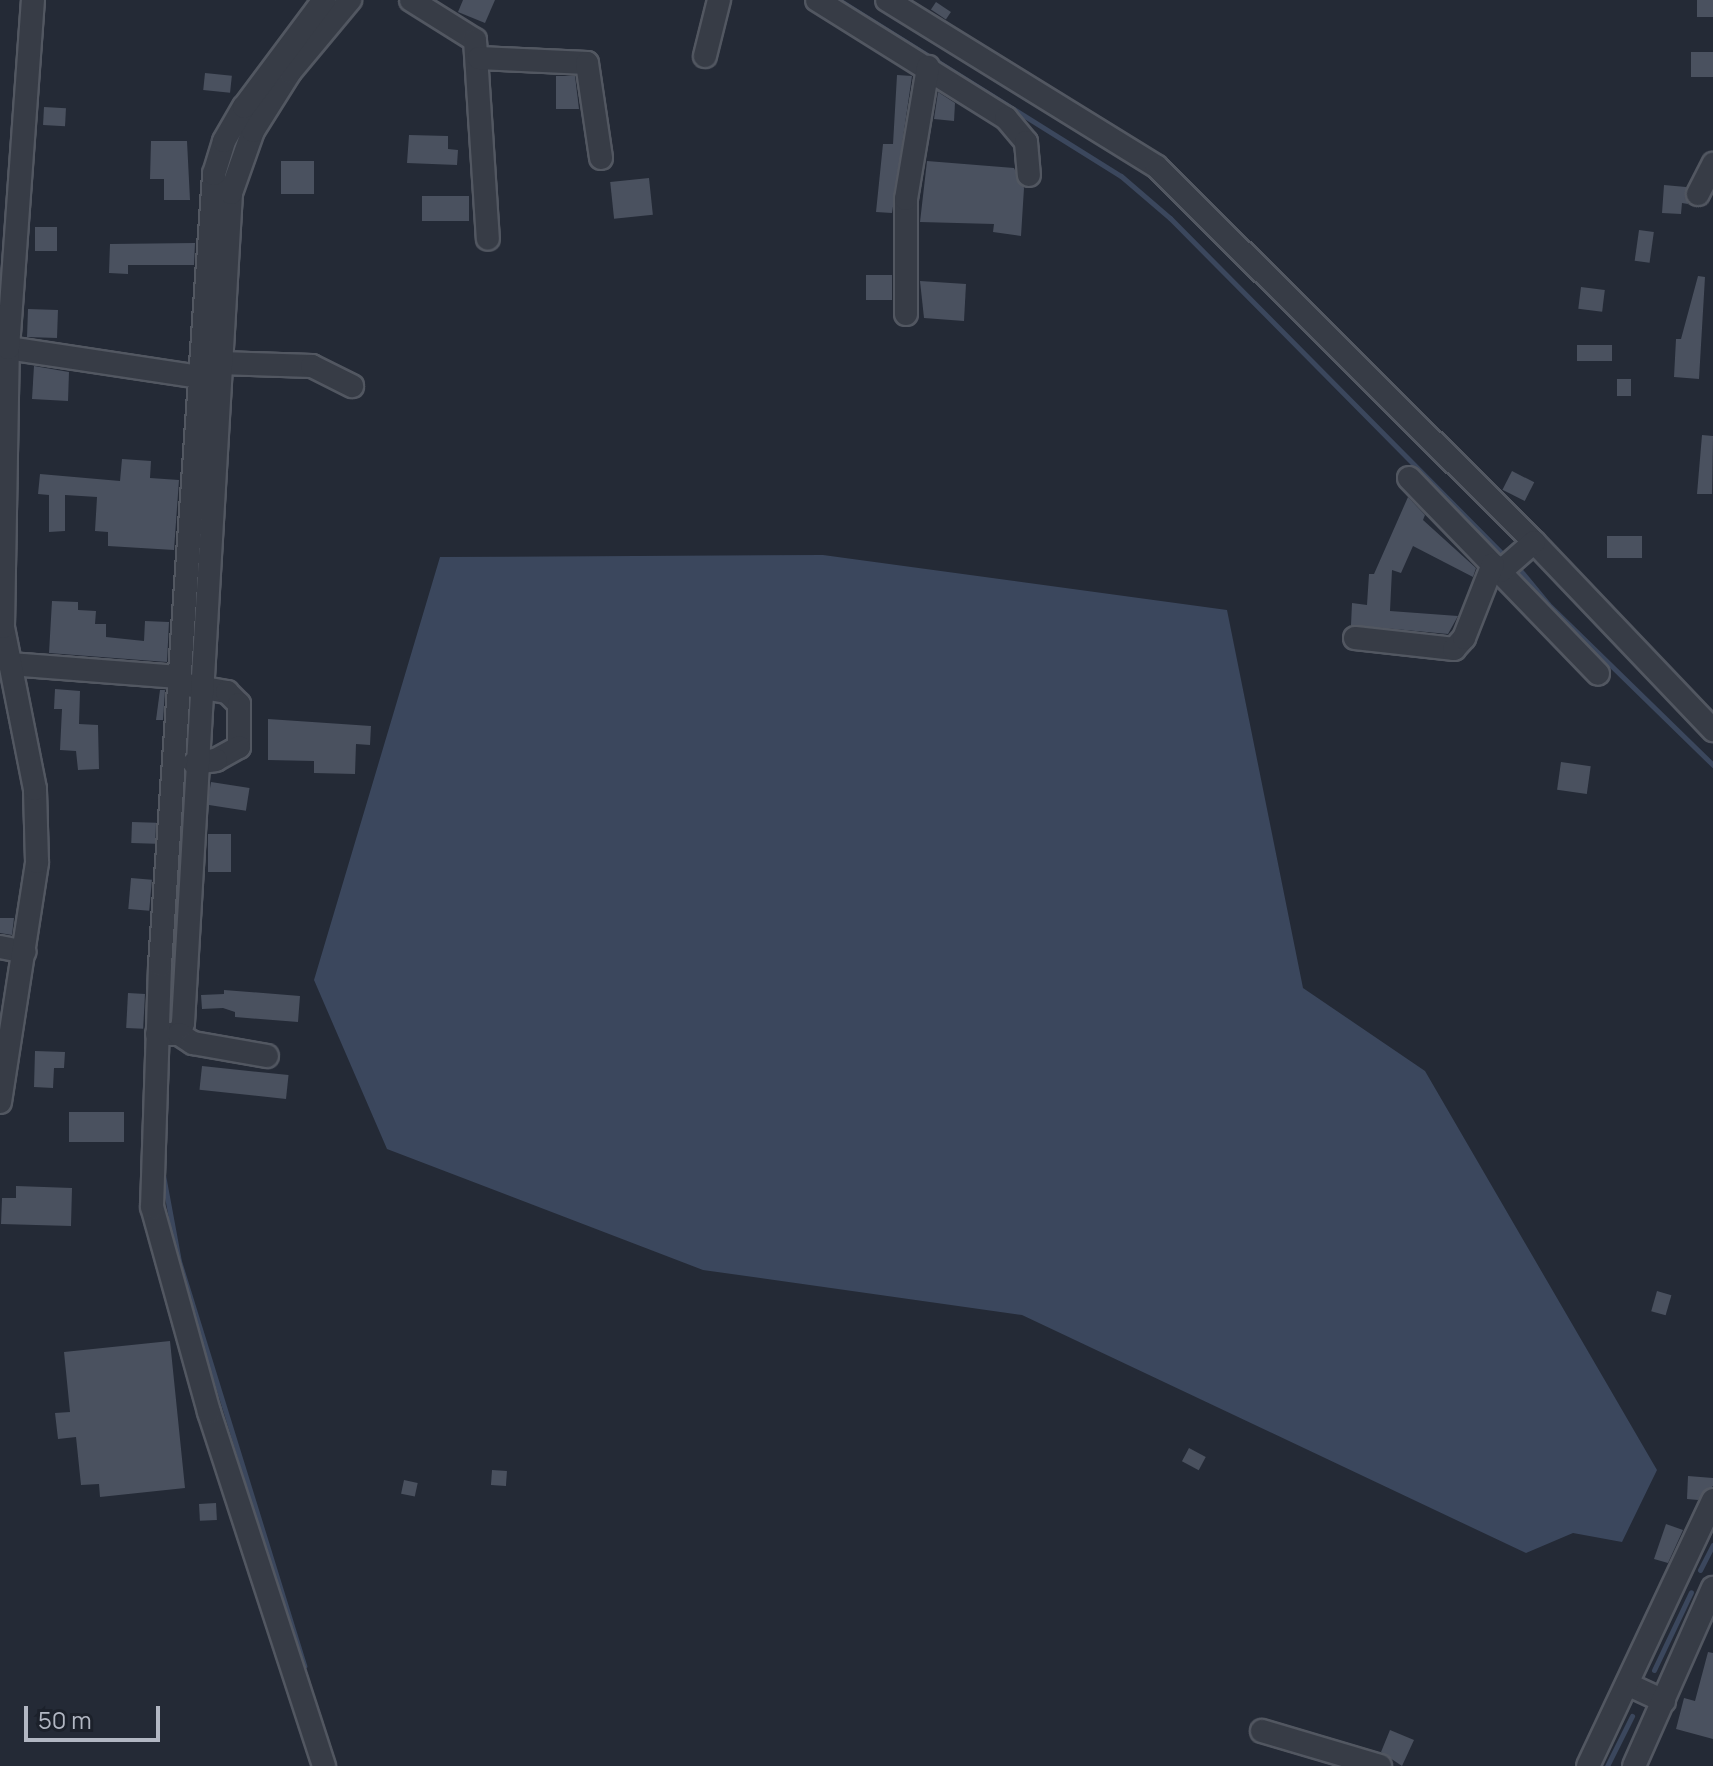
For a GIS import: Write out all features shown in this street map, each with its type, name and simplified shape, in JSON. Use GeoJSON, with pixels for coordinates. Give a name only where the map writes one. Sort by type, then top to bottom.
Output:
{"type":"FeatureCollection","features":[{"type":"Feature","properties":{"kind":"street"},"geometry":{"type":"LineString","coordinates":[[0,1102],[37,862],[35,789],[3,627],[2,496],[9,218],[33,0]]}},
{"type":"Feature","properties":{"kind":"street"},"geometry":{"type":"LineString","coordinates":[[168,1034],[199,377],[214,174],[224,141],[271,68],[324,0]]}},
{"type":"Feature","properties":{"kind":"street"},"geometry":{"type":"LineString","coordinates":[[324,1766],[209,1412],[152,1207],[194,763],[185,682],[220,363],[237,165],[290,72],[350,0]]}},
{"type":"Feature","properties":{"kind":"street"},"geometry":{"type":"LineString","coordinates":[[411,0],[470,34],[479,58],[488,239]]}},
{"type":"Feature","properties":{"kind":"street"},"geometry":{"type":"LineString","coordinates":[[705,56],[719,0]]}},
{"type":"Feature","properties":{"kind":"street"},"geometry":{"type":"LineString","coordinates":[[817,0],[928,67],[1020,129],[1029,175]]}},
{"type":"Feature","properties":{"kind":"street"},"geometry":{"type":"LineString","coordinates":[[887,0],[920,8],[1157,167],[1534,542],[1713,730]]}},
{"type":"Feature","properties":{"kind":"street"},"geometry":{"type":"LineString","coordinates":[[479,58],[587,63],[601,158]]}},
{"type":"Feature","properties":{"kind":"street"},"geometry":{"type":"LineString","coordinates":[[906,314],[906,199],[928,67]]}},
{"type":"Feature","properties":{"kind":"street"},"geometry":{"type":"LineString","coordinates":[[1698,194],[1713,164]]}},
{"type":"Feature","properties":{"kind":"street"},"geometry":{"type":"LineString","coordinates":[[8,348],[199,377]]}},
{"type":"Feature","properties":{"kind":"street"},"geometry":{"type":"LineString","coordinates":[[220,363],[312,366],[352,386]]}},
{"type":"Feature","properties":{"kind":"street"},"geometry":{"type":"LineString","coordinates":[[1409,478],[1598,674]]}},
{"type":"Feature","properties":{"kind":"street"},"geometry":{"type":"LineString","coordinates":[[1355,638],[1454,649],[1464,638],[1497,567],[1534,542]]}},
{"type":"Feature","properties":{"kind":"street"},"geometry":{"type":"LineString","coordinates":[[10,664],[185,682],[236,699],[241,742],[228,755],[194,763]]}},
{"type":"Feature","properties":{"kind":"street"},"geometry":{"type":"LineString","coordinates":[[0,723],[23,729]]}},
{"type":"Feature","properties":{"kind":"street"},"geometry":{"type":"LineString","coordinates":[[0,947],[25,952]]}},
{"type":"Feature","properties":{"kind":"street"},"geometry":{"type":"LineString","coordinates":[[168,1034],[193,1043],[267,1056]]}},
{"type":"Feature","properties":{"kind":"street"},"geometry":{"type":"LineString","coordinates":[[1588,1766],[1713,1500]]}},
{"type":"Feature","properties":{"kind":"street"},"geometry":{"type":"LineString","coordinates":[[1634,1766],[1713,1587],[1680,1572]]}},
{"type":"Feature","properties":{"kind":"street"},"geometry":{"type":"LineString","coordinates":[[1627,1684],[1664,1701]]}},
{"type":"Feature","properties":{"kind":"street"},"geometry":{"type":"LineString","coordinates":[[1262,1731],[1380,1766]]}},
{"type":"Feature","properties":{"kind":"water"},"geometry":{"type":"Polygon","coordinates":[[[823,555],[1227,610],[1303,988],[1425,1071],[1657,1470],[1622,1542],[1573,1533],[1526,1553],[1022,1315],[703,1270],[387,1149],[314,980],[440,557],[823,555]]]}},
{"type":"Feature","properties":{"kind":"building"},"geometry":{"type":"Polygon","coordinates":[[[463,0],[495,0],[485,23],[458,12],[463,0]]]}},
{"type":"Feature","properties":{"kind":"building"},"geometry":{"type":"Polygon","coordinates":[[[1697,0],[1713,0],[1713,17],[1697,17],[1697,0]]]}},
{"type":"Feature","properties":{"kind":"building"},"geometry":{"type":"Polygon","coordinates":[[[936,2],[951,12],[946,20],[931,9],[936,2]]]}},
{"type":"Feature","properties":{"kind":"building"},"geometry":{"type":"Polygon","coordinates":[[[1691,52],[1713,52],[1713,77],[1691,77],[1691,52]]]}},
{"type":"Feature","properties":{"kind":"building"},"geometry":{"type":"Polygon","coordinates":[[[205,73],[232,76],[230,93],[203,90],[205,73]]]}},
{"type":"Feature","properties":{"kind":"building"},"geometry":{"type":"Polygon","coordinates":[[[897,75],[912,76],[892,213],[876,212],[883,144],[893,144],[897,75]]]}},
{"type":"Feature","properties":{"kind":"building"},"geometry":{"type":"Polygon","coordinates":[[[556,76],[575,76],[579,109],[556,109],[556,76]]]}},
{"type":"Feature","properties":{"kind":"building"},"geometry":{"type":"Polygon","coordinates":[[[938,92],[955,103],[954,121],[934,119],[938,92]]]}},
{"type":"Feature","properties":{"kind":"building"},"geometry":{"type":"Polygon","coordinates":[[[44,107],[66,108],[65,126],[43,125],[44,107]]]}},
{"type":"Feature","properties":{"kind":"building"},"geometry":{"type":"Polygon","coordinates":[[[409,135],[448,136],[448,149],[458,150],[457,165],[407,163],[409,135]]]}},
{"type":"Feature","properties":{"kind":"building"},"geometry":{"type":"Polygon","coordinates":[[[151,141],[187,141],[190,200],[164,200],[164,179],[150,179],[151,141]]]}},
{"type":"Feature","properties":{"kind":"building"},"geometry":{"type":"Polygon","coordinates":[[[281,161],[314,161],[314,194],[281,194],[281,161]]]}},
{"type":"Feature","properties":{"kind":"building"},"geometry":{"type":"Polygon","coordinates":[[[927,161],[1014,168],[1024,188],[1021,236],[993,232],[994,224],[920,222],[927,161]]]}},
{"type":"Feature","properties":{"kind":"building"},"geometry":{"type":"Polygon","coordinates":[[[649,178],[653,215],[614,219],[610,182],[649,178]]]}},
{"type":"Feature","properties":{"kind":"building"},"geometry":{"type":"Polygon","coordinates":[[[1664,185],[1686,187],[1688,204],[1682,203],[1681,214],[1662,213],[1664,185]]]}},
{"type":"Feature","properties":{"kind":"building"},"geometry":{"type":"Polygon","coordinates":[[[422,196],[469,196],[469,221],[422,221],[422,196]]]}},
{"type":"Feature","properties":{"kind":"building"},"geometry":{"type":"Polygon","coordinates":[[[35,227],[57,227],[57,251],[35,251],[35,227]]]}},
{"type":"Feature","properties":{"kind":"building"},"geometry":{"type":"Polygon","coordinates":[[[1639,230],[1654,232],[1650,263],[1635,261],[1639,230]]]}},
{"type":"Feature","properties":{"kind":"building"},"geometry":{"type":"Polygon","coordinates":[[[195,243],[194,265],[128,265],[128,274],[109,273],[110,244],[195,243]]]}},
{"type":"Feature","properties":{"kind":"building"},"geometry":{"type":"Polygon","coordinates":[[[866,275],[892,275],[892,300],[866,300],[866,275]]]}},
{"type":"Feature","properties":{"kind":"building"},"geometry":{"type":"Polygon","coordinates":[[[1698,276],[1705,277],[1699,379],[1674,377],[1676,339],[1681,339],[1698,276]]]}},
{"type":"Feature","properties":{"kind":"building"},"geometry":{"type":"Polygon","coordinates":[[[920,281],[966,284],[964,321],[924,318],[920,281]]]}},
{"type":"Feature","properties":{"kind":"building"},"geometry":{"type":"Polygon","coordinates":[[[1581,287],[1605,290],[1602,312],[1578,309],[1581,287]]]}},
{"type":"Feature","properties":{"kind":"building"},"geometry":{"type":"Polygon","coordinates":[[[28,309],[58,310],[57,338],[27,337],[28,309]]]}},
{"type":"Feature","properties":{"kind":"building"},"geometry":{"type":"Polygon","coordinates":[[[1577,345],[1612,345],[1612,361],[1577,361],[1577,345]]]}},
{"type":"Feature","properties":{"kind":"building"},"geometry":{"type":"Polygon","coordinates":[[[34,366],[69,372],[68,401],[32,399],[34,366]]]}},
{"type":"Feature","properties":{"kind":"building"},"geometry":{"type":"Polygon","coordinates":[[[1617,379],[1631,379],[1631,396],[1617,396],[1617,379]]]}},
{"type":"Feature","properties":{"kind":"building"},"geometry":{"type":"Polygon","coordinates":[[[1702,435],[1713,436],[1712,494],[1697,494],[1702,435]]]}},
{"type":"Feature","properties":{"kind":"building"},"geometry":{"type":"Polygon","coordinates":[[[122,459],[151,461],[150,478],[179,480],[174,550],[108,546],[108,532],[95,531],[97,497],[65,495],[65,531],[49,532],[49,495],[38,494],[40,474],[120,481],[122,459]]]}},
{"type":"Feature","properties":{"kind":"building"},"geometry":{"type":"Polygon","coordinates":[[[1512,471],[1534,482],[1525,501],[1502,490],[1512,471]]]}},
{"type":"Feature","properties":{"kind":"building"},"geometry":{"type":"Polygon","coordinates":[[[1408,497],[1425,515],[1423,520],[1476,568],[1473,577],[1413,546],[1401,573],[1392,570],[1390,611],[1458,616],[1448,634],[1351,625],[1352,603],[1367,605],[1369,574],[1374,574],[1408,497]]]}},
{"type":"Feature","properties":{"kind":"building"},"geometry":{"type":"Polygon","coordinates":[[[1607,536],[1642,536],[1642,558],[1607,558],[1607,536]]]}},
{"type":"Feature","properties":{"kind":"building"},"geometry":{"type":"Polygon","coordinates":[[[52,601],[78,602],[78,610],[96,611],[95,624],[106,624],[106,637],[144,641],[145,621],[169,622],[167,662],[49,653],[52,601]]]}},
{"type":"Feature","properties":{"kind":"building"},"geometry":{"type":"Polygon","coordinates":[[[55,689],[80,691],[79,724],[98,725],[99,769],[78,770],[76,751],[60,750],[62,709],[54,709],[55,689]]]}},
{"type":"Feature","properties":{"kind":"building"},"geometry":{"type":"Polygon","coordinates":[[[160,690],[165,690],[163,720],[156,720],[160,690]]]}},
{"type":"Feature","properties":{"kind":"building"},"geometry":{"type":"Polygon","coordinates":[[[268,719],[371,726],[370,745],[356,744],[355,774],[314,773],[314,761],[268,760],[268,719]]]}},
{"type":"Feature","properties":{"kind":"building"},"geometry":{"type":"Polygon","coordinates":[[[1561,762],[1591,766],[1587,794],[1557,790],[1561,762]]]}},
{"type":"Feature","properties":{"kind":"building"},"geometry":{"type":"Polygon","coordinates":[[[211,782],[250,788],[246,811],[207,805],[211,782]]]}},
{"type":"Feature","properties":{"kind":"building"},"geometry":{"type":"Polygon","coordinates":[[[132,822],[156,823],[155,844],[131,843],[132,822]]]}},
{"type":"Feature","properties":{"kind":"building"},"geometry":{"type":"Polygon","coordinates":[[[208,834],[231,834],[231,872],[208,872],[208,834]]]}},
{"type":"Feature","properties":{"kind":"building"},"geometry":{"type":"Polygon","coordinates":[[[131,878],[152,880],[149,911],[128,909],[131,878]]]}},
{"type":"Feature","properties":{"kind":"building"},"geometry":{"type":"Polygon","coordinates":[[[0,918],[14,918],[12,935],[0,933],[0,918]]]}},
{"type":"Feature","properties":{"kind":"building"},"geometry":{"type":"Polygon","coordinates":[[[224,990],[300,996],[298,1022],[235,1017],[235,1012],[223,1008],[202,1009],[201,995],[224,994],[224,990]]]}},
{"type":"Feature","properties":{"kind":"building"},"geometry":{"type":"Polygon","coordinates":[[[128,993],[145,994],[143,1029],[126,1028],[128,993]]]}},
{"type":"Feature","properties":{"kind":"building"},"geometry":{"type":"Polygon","coordinates":[[[35,1051],[65,1052],[64,1068],[54,1068],[53,1088],[34,1087],[35,1051]]]}},
{"type":"Feature","properties":{"kind":"building"},"geometry":{"type":"Polygon","coordinates":[[[202,1066],[289,1075],[286,1099],[199,1090],[202,1066]]]}},
{"type":"Feature","properties":{"kind":"building"},"geometry":{"type":"Polygon","coordinates":[[[69,1112],[124,1112],[124,1142],[69,1142],[69,1112]]]}},
{"type":"Feature","properties":{"kind":"building"},"geometry":{"type":"Polygon","coordinates":[[[16,1186],[72,1188],[71,1226],[1,1224],[2,1198],[16,1198],[16,1186]]]}},
{"type":"Feature","properties":{"kind":"building"},"geometry":{"type":"Polygon","coordinates":[[[1657,1291],[1671,1295],[1666,1315],[1651,1311],[1657,1291]]]}},
{"type":"Feature","properties":{"kind":"building"},"geometry":{"type":"Polygon","coordinates":[[[170,1341],[185,1488],[100,1497],[99,1484],[81,1485],[76,1437],[58,1439],[55,1413],[70,1412],[64,1352],[170,1341]]]}},
{"type":"Feature","properties":{"kind":"building"},"geometry":{"type":"Polygon","coordinates":[[[1189,1448],[1206,1457],[1199,1470],[1182,1461],[1189,1448]]]}},
{"type":"Feature","properties":{"kind":"building"},"geometry":{"type":"Polygon","coordinates":[[[492,1470],[507,1471],[506,1486],[491,1485],[492,1470]]]}},
{"type":"Feature","properties":{"kind":"building"},"geometry":{"type":"Polygon","coordinates":[[[1688,1476],[1713,1478],[1713,1486],[1698,1500],[1687,1499],[1688,1476]]]}},
{"type":"Feature","properties":{"kind":"building"},"geometry":{"type":"Polygon","coordinates":[[[404,1480],[418,1483],[415,1497],[401,1494],[404,1480]]]}},
{"type":"Feature","properties":{"kind":"building"},"geometry":{"type":"Polygon","coordinates":[[[216,1503],[217,1520],[200,1521],[199,1504],[216,1503]]]}},
{"type":"Feature","properties":{"kind":"building"},"geometry":{"type":"Polygon","coordinates":[[[1666,1524],[1683,1530],[1668,1563],[1654,1559],[1666,1524]]]}},
{"type":"Feature","properties":{"kind":"building"},"geometry":{"type":"Polygon","coordinates":[[[1708,1652],[1713,1653],[1713,1739],[1676,1729],[1684,1698],[1695,1701],[1708,1652]]]}},
{"type":"Feature","properties":{"kind":"building"},"geometry":{"type":"Polygon","coordinates":[[[1390,1730],[1414,1740],[1402,1766],[1381,1752],[1390,1730]]]}},
{"type":"Feature","properties":{"kind":"waterway"},"geometry":{"type":"LineString","coordinates":[[839,0],[1121,176],[1170,218],[1505,556]]}},
{"type":"Feature","properties":{"kind":"waterway"},"geometry":{"type":"LineString","coordinates":[[1520,570],[1548,604],[1713,765]]}},
{"type":"Feature","properties":{"kind":"waterway"},"geometry":{"type":"LineString","coordinates":[[169,1019],[177,882]]}},
{"type":"Feature","properties":{"kind":"waterway"},"geometry":{"type":"LineString","coordinates":[[163,1175],[179,1261],[304,1666]]}},
{"type":"Feature","properties":{"kind":"waterway"},"geometry":{"type":"LineString","coordinates":[[1700,1570],[1713,1545]]}},
{"type":"Feature","properties":{"kind":"waterway"},"geometry":{"type":"LineString","coordinates":[[1654,1670],[1691,1592]]}},
{"type":"Feature","properties":{"kind":"waterway"},"geometry":{"type":"LineString","coordinates":[[1607,1766],[1632,1716]]}}]}
